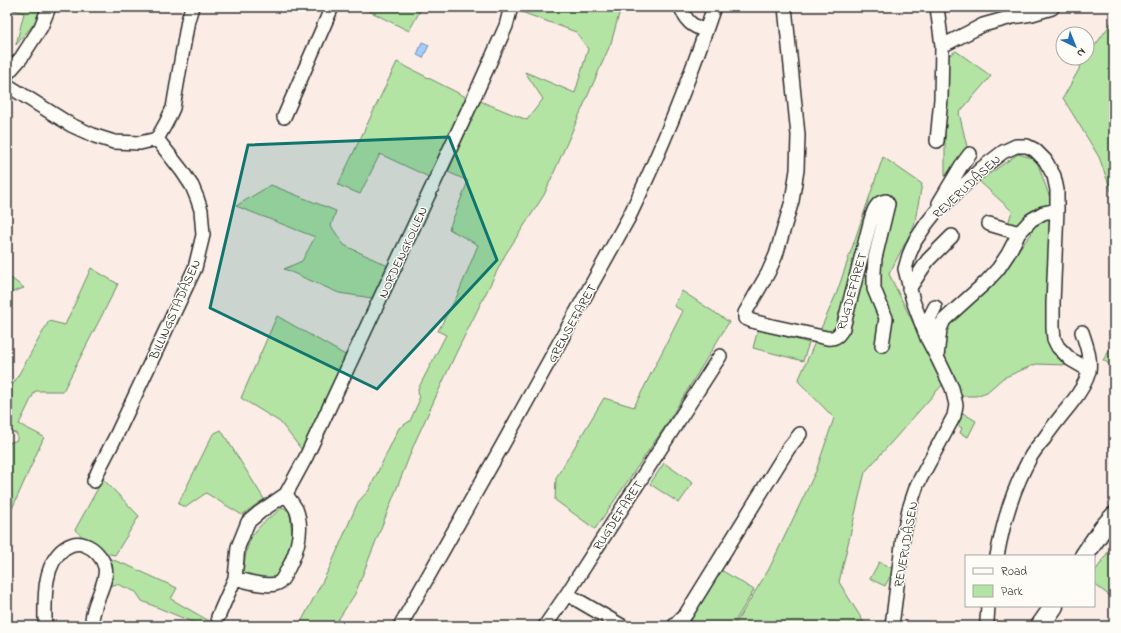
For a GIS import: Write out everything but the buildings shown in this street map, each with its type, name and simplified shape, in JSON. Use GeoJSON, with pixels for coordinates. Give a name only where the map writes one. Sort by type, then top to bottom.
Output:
{"type":"FeatureCollection","features":[{"type":"Feature","properties":{"kind":"main road"},"geometry":{"type":"LineString","coordinates":[[1085,555],[1103,528],[1114,516]]}},
{"type":"Feature","properties":{"kind":"main road"},"geometry":{"type":"LineString","coordinates":[[1040,626],[1053,607]]}},
{"type":"Feature","properties":{"kind":"street"},"geometry":{"type":"LineString","coordinates":[[7,74],[21,58],[41,27],[49,7]]}},
{"type":"Feature","properties":{"kind":"street"},"geometry":{"type":"LineString","coordinates":[[7,85],[71,124],[95,136],[114,142],[140,143],[156,138],[166,123],[173,108],[188,20],[192,7]]}},
{"type":"Feature","properties":{"kind":"street"},"geometry":{"type":"LineString","coordinates":[[284,117],[332,7]]}},
{"type":"Feature","properties":{"kind":"street","name":"NORDENGKOLLEN"},"geometry":{"type":"LineString","coordinates":[[218,616],[236,578],[238,547],[248,522],[286,494],[309,450],[473,100],[506,26],[511,7]]}},
{"type":"Feature","properties":{"kind":"street"},"geometry":{"type":"LineString","coordinates":[[681,7],[689,23],[706,31]]}},
{"type":"Feature","properties":{"kind":"street","name":"GRENSEFARET"},"geometry":{"type":"LineString","coordinates":[[400,626],[629,217],[648,179],[714,7]]}},
{"type":"Feature","properties":{"kind":"street","name":"RUGDEFARET"},"geometry":{"type":"LineString","coordinates":[[785,7],[798,135],[797,170],[792,201],[776,255],[768,273],[745,313],[745,318],[772,326],[831,339],[839,335],[843,328],[875,207],[886,201],[888,204],[875,258],[874,272],[874,289],[886,318],[882,345]]}},
{"type":"Feature","properties":{"kind":"street"},"geometry":{"type":"LineString","coordinates":[[936,141],[942,100],[942,46],[937,7]]}},
{"type":"Feature","properties":{"kind":"street"},"geometry":{"type":"LineString","coordinates":[[942,46],[983,25],[1052,8]]}},
{"type":"Feature","properties":{"kind":"street","name":"BILLINGSTADÅSEN"},"geometry":{"type":"LineString","coordinates":[[94,481],[195,268],[203,235],[201,210],[198,198],[182,171],[156,138]]}},
{"type":"Feature","properties":{"kind":"street","name":"REVERUDÅSEN"},"geometry":{"type":"LineString","coordinates":[[892,626],[903,536],[909,510],[917,485],[954,416],[956,405],[952,388],[927,338],[909,289],[905,269],[908,255],[927,222],[935,213],[982,168],[1003,152],[1016,146],[1026,146],[1035,150],[1045,160],[1054,176],[1057,190],[1057,210],[1053,304],[1054,339],[1058,348],[1070,359],[1089,370]]}},
{"type":"Feature","properties":{"kind":"street"},"geometry":{"type":"LineString","coordinates":[[935,213],[961,166],[970,154]]}},
{"type":"Feature","properties":{"kind":"street"},"geometry":{"type":"LineString","coordinates":[[937,356],[940,329],[944,320],[986,282],[998,269],[1019,233],[1031,220],[1043,213],[1057,210]]}},
{"type":"Feature","properties":{"kind":"street"},"geometry":{"type":"LineString","coordinates":[[989,224],[1019,233]]}},
{"type":"Feature","properties":{"kind":"street"},"geometry":{"type":"LineString","coordinates":[[909,289],[928,260],[952,236]]}},
{"type":"Feature","properties":{"kind":"street"},"geometry":{"type":"LineString","coordinates":[[927,338],[930,332],[930,317],[935,307]]}},
{"type":"Feature","properties":{"kind":"street"},"geometry":{"type":"LineString","coordinates":[[997,555],[1005,517],[1013,493],[1032,454],[1085,382],[1089,370],[1088,352],[1082,332]]}},
{"type":"Feature","properties":{"kind":"street","name":"RUGDEFARET"},"geometry":{"type":"LineString","coordinates":[[545,626],[720,356]]}},
{"type":"Feature","properties":{"kind":"street"},"geometry":{"type":"LineString","coordinates":[[674,626],[686,614],[788,449],[800,434]]}},
{"type":"Feature","properties":{"kind":"street"},"geometry":{"type":"LineString","coordinates":[[236,578],[254,583],[271,585],[280,582],[287,571],[295,553],[299,523],[296,510],[286,494]]}},
{"type":"Feature","properties":{"kind":"street"},"geometry":{"type":"LineString","coordinates":[[45,626],[48,574],[62,550],[80,543],[88,545],[93,549],[103,560],[106,566],[106,575],[92,615],[92,626]]}},
{"type":"Feature","properties":{"kind":"street"},"geometry":{"type":"LineString","coordinates":[[567,594],[622,626]]}},
{"type":"Feature","properties":{"kind":"street"},"geometry":{"type":"LineString","coordinates":[[987,626],[988,607]]}},
{"type":"Feature","properties":{"kind":"highlighted area"},"geometry":{"type":"Polygon","coordinates":[[[449,137],[497,260],[377,389],[210,308],[248,145],[449,137]]]}},
{"type":"Feature","properties":{"kind":"green space"},"geometry":{"type":"Polygon","coordinates":[[[7,7],[40,7],[42,14],[16,45],[24,13],[7,7]]]}},
{"type":"Feature","properties":{"kind":"green space"},"geometry":{"type":"Polygon","coordinates":[[[361,7],[422,7],[409,31],[361,7]]]}},
{"type":"Feature","properties":{"kind":"green space"},"geometry":{"type":"Polygon","coordinates":[[[516,7],[621,7],[611,43],[544,195],[505,255],[456,353],[415,442],[355,594],[334,626],[299,626],[330,567],[358,502],[369,490],[399,428],[410,421],[419,401],[418,389],[446,335],[438,331],[458,294],[478,245],[449,229],[468,181],[448,172],[480,101],[527,120],[543,99],[525,72],[575,93],[588,49],[576,32],[516,10],[516,7]]]}},
{"type":"Feature","properties":{"kind":"green space"},"geometry":{"type":"Polygon","coordinates":[[[1114,11],[1114,199],[1099,157],[1063,98],[1081,66],[1095,66],[1095,45],[1112,22],[1114,11]]]}},
{"type":"Feature","properties":{"kind":"green space"},"geometry":{"type":"Polygon","coordinates":[[[956,51],[991,76],[959,113],[968,151],[945,176],[945,58],[956,51]]]}},
{"type":"Feature","properties":{"kind":"green space"},"geometry":{"type":"Polygon","coordinates":[[[397,62],[468,98],[431,178],[380,154],[360,194],[338,185],[397,62]]]}},
{"type":"Feature","properties":{"kind":"green space"},"geometry":{"type":"Polygon","coordinates":[[[1018,154],[1036,159],[1050,198],[1046,326],[1057,357],[1066,365],[1036,364],[1003,378],[987,392],[976,396],[961,396],[945,363],[944,331],[951,320],[1009,262],[1032,233],[1008,224],[1012,211],[979,181],[1018,154]]]}},
{"type":"Feature","properties":{"kind":"green space"},"geometry":{"type":"Polygon","coordinates":[[[883,157],[922,184],[914,226],[889,274],[943,384],[865,472],[839,582],[866,626],[734,626],[769,569],[816,471],[834,418],[798,381],[837,292],[883,157]]]}},
{"type":"Feature","properties":{"kind":"green space"},"geometry":{"type":"Polygon","coordinates":[[[271,185],[336,211],[331,226],[344,245],[388,266],[372,298],[339,293],[284,269],[302,261],[315,237],[236,206],[271,185]]]}},
{"type":"Feature","properties":{"kind":"green space"},"geometry":{"type":"Polygon","coordinates":[[[91,268],[118,284],[63,391],[35,391],[19,424],[44,437],[7,520],[7,444],[17,440],[17,434],[7,429],[7,395],[49,321],[65,325],[91,268]]]}},
{"type":"Feature","properties":{"kind":"green space"},"geometry":{"type":"Polygon","coordinates":[[[7,275],[24,288],[7,294],[7,275]]]}},
{"type":"Feature","properties":{"kind":"green space"},"geometry":{"type":"Polygon","coordinates":[[[682,291],[729,322],[666,425],[595,529],[555,500],[556,478],[604,398],[634,407],[683,311],[674,306],[682,291]]]}},
{"type":"Feature","properties":{"kind":"green space"},"geometry":{"type":"Polygon","coordinates":[[[277,316],[347,356],[302,450],[280,422],[241,398],[277,316]]]}},
{"type":"Feature","properties":{"kind":"green space"},"geometry":{"type":"Polygon","coordinates":[[[758,329],[809,343],[803,361],[753,348],[758,329]]]}},
{"type":"Feature","properties":{"kind":"green space"},"geometry":{"type":"Polygon","coordinates":[[[1114,344],[1114,367],[1103,360],[1114,344]]]}},
{"type":"Feature","properties":{"kind":"green space"},"geometry":{"type":"Polygon","coordinates":[[[961,412],[976,421],[968,437],[960,433],[962,428],[955,424],[961,412]]]}},
{"type":"Feature","properties":{"kind":"green space"},"geometry":{"type":"Polygon","coordinates":[[[221,430],[264,499],[242,515],[206,493],[186,507],[178,504],[213,434],[221,430]]]}},
{"type":"Feature","properties":{"kind":"green space"},"geometry":{"type":"Polygon","coordinates":[[[664,463],[693,483],[679,503],[650,484],[664,463]]]}},
{"type":"Feature","properties":{"kind":"green space"},"geometry":{"type":"Polygon","coordinates":[[[103,479],[139,516],[115,555],[100,552],[75,530],[103,479]]]}},
{"type":"Feature","properties":{"kind":"green space"},"geometry":{"type":"Polygon","coordinates":[[[283,507],[290,512],[292,535],[289,555],[280,575],[268,584],[242,577],[249,542],[258,528],[283,507]]]}},
{"type":"Feature","properties":{"kind":"green space"},"geometry":{"type":"Polygon","coordinates":[[[1114,543],[1114,599],[1095,585],[1095,572],[1114,543]]]}},
{"type":"Feature","properties":{"kind":"green space"},"geometry":{"type":"Polygon","coordinates":[[[108,558],[177,588],[171,599],[211,622],[210,626],[202,626],[142,601],[136,592],[117,584],[106,587],[108,558]]]}},
{"type":"Feature","properties":{"kind":"green space"},"geometry":{"type":"Polygon","coordinates":[[[879,562],[894,569],[885,586],[870,579],[879,562]]]}},
{"type":"Feature","properties":{"kind":"green space"},"geometry":{"type":"Polygon","coordinates":[[[721,570],[754,590],[732,626],[693,626],[689,623],[721,570]]]}},
{"type":"Feature","properties":{"kind":"water"},"geometry":{"type":"Polygon","coordinates":[[[422,42],[429,45],[423,58],[417,55],[422,42]]]}}]}
